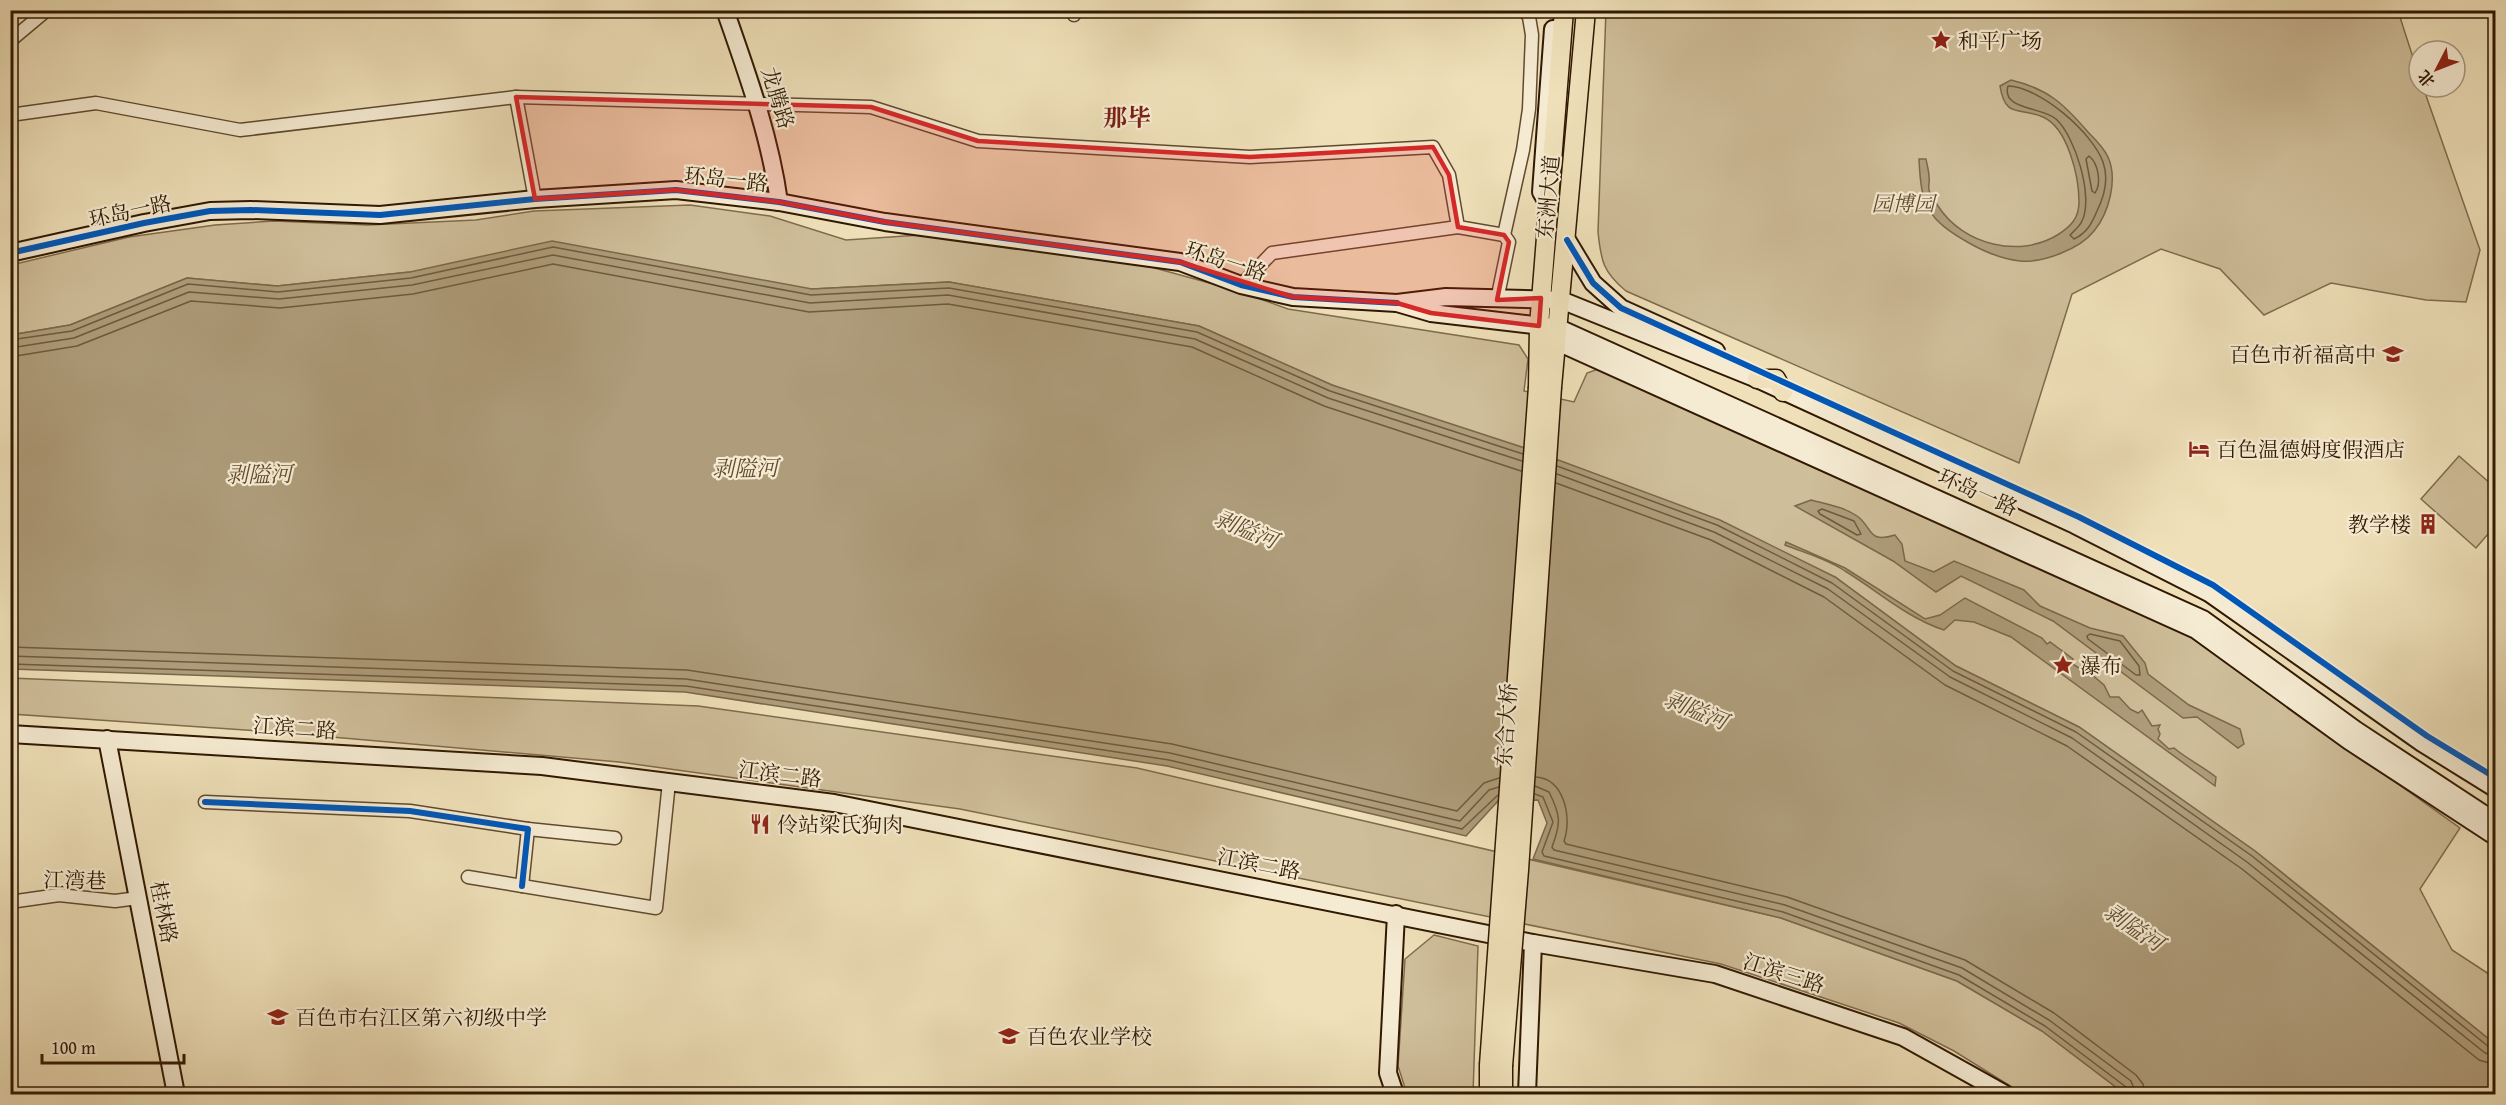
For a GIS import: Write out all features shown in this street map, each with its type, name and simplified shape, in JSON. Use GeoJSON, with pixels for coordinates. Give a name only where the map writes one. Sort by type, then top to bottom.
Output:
{"type":"FeatureCollection","features":[{"type":"Feature","properties":{"kind":"main road","name":"东洲大道"},"geometry":{"type":"LineString","coordinates":[[1549,334],[1541,298],[1564,10]]}},
{"type":"Feature","properties":{"kind":"main road","name":"东洲大道"},"geometry":{"type":"LineString","coordinates":[[1545,387],[1549,334],[1561,300],[1586,10]]}},
{"type":"Feature","properties":{"kind":"main road"},"geometry":{"type":"LineString","coordinates":[[1551,170],[1573,173]]}},
{"type":"Feature","properties":{"kind":"main road"},"geometry":{"type":"LineString","coordinates":[[1756,379],[1780,385]]}},
{"type":"Feature","properties":{"kind":"main road","name":"东合大桥"},"geometry":{"type":"LineString","coordinates":[[1496,1066],[1519,870],[1545,387]]}},
{"type":"Feature","properties":{"kind":"main road"},"geometry":{"type":"LineString","coordinates":[[1489,1095],[1496,1066]]}},
{"type":"Feature","properties":{"kind":"main road"},"geometry":{"type":"LineString","coordinates":[[1496,1066],[1503,1095]]}},
{"type":"Feature","properties":{"kind":"street"},"geometry":{"type":"LineString","coordinates":[[10,40],[47,10]]}},
{"type":"Feature","properties":{"kind":"street","name":"龙腾路"},"geometry":{"type":"LineString","coordinates":[[725,10],[757,104],[774,167],[779,202]]}},
{"type":"Feature","properties":{"kind":"street"},"geometry":{"type":"LineString","coordinates":[[1504,235],[1523,150],[1529,109],[1532,35],[1529,17],[1524,10]]}},
{"type":"Feature","properties":{"kind":"street"},"geometry":{"type":"LineString","coordinates":[[1548,204],[1540,192],[1555,10]]}},
{"type":"Feature","properties":{"kind":"street"},"geometry":{"type":"LineString","coordinates":[[516,97],[535,199]]}},
{"type":"Feature","properties":{"kind":"street"},"geometry":{"type":"LineString","coordinates":[[10,115],[96,103],[240,130],[516,97],[871,107],[978,141],[1250,157],[1433,147],[1449,175],[1458,227]]}},
{"type":"Feature","properties":{"kind":"street","name":"环岛一路"},"geometry":{"type":"LineString","coordinates":[[10,253],[144,223],[210,212],[251,210],[380,215],[535,199],[676,190],[779,202],[885,222],[1180,262],[1240,285],[1293,297],[1397,303],[1446,297],[1561,300],[1756,379]]}},
{"type":"Feature","properties":{"kind":"street"},"geometry":{"type":"LineString","coordinates":[[1240,285],[1272,252],[1458,227],[1504,235],[1509,242],[1497,300]]}},
{"type":"Feature","properties":{"kind":"street"},"geometry":{"type":"LineString","coordinates":[[1567,240],[1593,283],[1621,308],[1780,385],[2079,517],[2213,585],[2427,736],[2496,778]]}},
{"type":"Feature","properties":{"kind":"street","name":"环岛一路"},"geometry":{"type":"LineString","coordinates":[[1397,303],[1431,313],[1549,334],[2203,619],[2356,730],[2496,822]]}},
{"type":"Feature","properties":{"kind":"street"},"geometry":{"type":"LineString","coordinates":[[1549,334],[2196,630],[2349,741],[2496,837]]}},
{"type":"Feature","properties":{"kind":"street","name":"环岛一路"},"geometry":{"type":"LineString","coordinates":[[1780,385],[2075,525],[2208,593],[2422,743],[2496,789]]}},
{"type":"Feature","properties":{"kind":"street","name":"江滨二路"},"geometry":{"type":"LineString","coordinates":[[10,734],[542,766],[834,803],[1533,943]]}},
{"type":"Feature","properties":{"kind":"street","name":"桂林路"},"geometry":{"type":"LineString","coordinates":[[107,739],[176,1095]]}},
{"type":"Feature","properties":{"kind":"street"},"geometry":{"type":"LineString","coordinates":[[468,877],[656,908],[669,782]]}},
{"type":"Feature","properties":{"kind":"street"},"geometry":{"type":"LineString","coordinates":[[205,802],[410,811],[528,829],[615,838]]}},
{"type":"Feature","properties":{"kind":"street"},"geometry":{"type":"LineString","coordinates":[[522,886],[528,829]]}},
{"type":"Feature","properties":{"kind":"street","name":"江湾巷"},"geometry":{"type":"LineString","coordinates":[[10,902],[59,895],[115,901],[138,898]]}},
{"type":"Feature","properties":{"kind":"street"},"geometry":{"type":"LineString","coordinates":[[1395,1095],[1388,1073],[1396,914]]}},
{"type":"Feature","properties":{"kind":"street"},"geometry":{"type":"LineString","coordinates":[[1527,1095],[1533,943]]}},
{"type":"Feature","properties":{"kind":"street","name":"江滨三路"},"geometry":{"type":"LineString","coordinates":[[1533,943],[1715,974],[1902,1036],[2002,1094]]}},
{"type":"Feature","properties":{"kind":"highlighted area"},"geometry":{"type":"Polygon","coordinates":[[[516,97],[871,107],[978,141],[1250,157],[1433,147],[1449,175],[1458,227],[1504,235],[1509,242],[1497,300],[1541,298],[1539,326],[1431,313],[1397,303],[1293,297],[1180,262],[885,222],[779,202],[676,190],[535,199],[516,97]]]}},
{"type":"Feature","properties":{"kind":"green space","name":"园博园"},"geometry":{"type":"Polygon","coordinates":[[[1606,10],[2398,11],[2407,39],[2407,99],[2427,99],[2480,250],[2466,302],[2426,300],[2331,283],[2264,315],[2220,269],[2161,249],[2072,294],[2019,463],[1626,291],[1612,278],[1604,265],[1598,232],[1606,10]]]}},
{"type":"Feature","properties":{"kind":"green space"},"geometry":{"type":"Polygon","coordinates":[[[690,205],[770,216],[846,240],[920,235],[972,240],[1151,267],[1235,290],[1288,309],[1519,345],[1528,359],[1524,391],[1574,402],[1587,373],[1601,368],[2190,636],[2460,828],[2420,889],[2452,950],[2495,978],[2495,1044],[2255,851],[2079,727],[1956,666],[1835,577],[1332,385],[1199,326],[949,282],[812,289],[410,272],[277,286],[187,278],[70,325],[11,335],[11,265],[129,237],[215,225],[274,221],[368,225],[476,220],[534,211],[690,205]]]}},
{"type":"Feature","properties":{"kind":"green space"},"geometry":{"type":"Polygon","coordinates":[[[2459,456],[2491,484],[2495,480],[2495,526],[2476,548],[2421,499],[2459,456]]]}},
{"type":"Feature","properties":{"kind":"green space"},"geometry":{"type":"Polygon","coordinates":[[[10,678],[698,706],[1137,768],[1781,918],[1957,981],[2042,1031],[2125,1094],[2023,1094],[1954,1051],[1899,1023],[1721,964],[960,809],[619,762],[274,732],[11,714],[10,678]]]}},
{"type":"Feature","properties":{"kind":"green space"},"geometry":{"type":"Polygon","coordinates":[[[1434,935],[1478,946],[1473,1094],[1407,1094],[1398,1066],[1405,959],[1434,935]]]}},
{"type":"Feature","properties":{"kind":"water"},"geometry":{"type":"Polygon","coordinates":[[[2011,80],[2035,88],[2054,98],[2071,113],[2104,150],[2111,166],[2112,185],[2108,205],[2094,231],[2080,244],[2060,254],[2039,260],[2006,259],[1969,243],[1935,218],[1929,210],[1922,189],[1919,159],[1926,159],[1929,190],[1938,206],[1962,230],[1977,239],[1993,244],[2027,246],[2044,242],[2071,225],[2078,213],[2079,202],[2077,180],[2070,154],[2059,131],[2052,123],[2035,114],[2010,108],[2006,103],[2000,86],[2011,80]]]}},
{"type":"Feature","properties":{"kind":"water","name":"剥隘河"},"geometry":{"type":"Polygon","coordinates":[[[552,241],[812,289],[949,282],[1199,326],[1332,385],[1534,451],[1720,520],[1835,577],[1956,666],[2079,727],[2255,851],[2495,1044],[2495,1094],[2125,1094],[2042,1031],[1957,981],[1781,918],[1533,859],[1547,823],[1538,800],[1498,801],[1466,836],[1167,766],[685,692],[11,669],[11,335],[70,325],[187,278],[277,286],[410,272],[552,241]]]}},
{"type":"Feature","properties":{"kind":"water"},"geometry":{"type":"Polygon","coordinates":[[[1811,500],[1852,513],[1862,520],[1875,536],[1895,535],[1902,544],[1905,561],[1934,572],[1954,561],[2024,590],[2040,606],[2090,628],[2123,636],[2145,663],[2148,674],[2189,705],[2240,729],[2244,744],[2238,748],[2197,717],[2183,718],[2053,621],[1961,576],[1936,592],[1893,561],[1795,506],[1811,500]]]}},
{"type":"Feature","properties":{"kind":"water","name":"瀑布"},"geometry":{"type":"Polygon","coordinates":[[[1786,542],[1845,568],[1925,619],[1940,615],[1965,598],[2042,638],[2047,644],[2050,642],[2073,659],[2071,663],[2082,670],[2084,668],[2104,685],[2110,697],[2119,697],[2130,709],[2138,713],[2142,710],[2152,726],[2160,725],[2158,739],[2169,749],[2174,748],[2216,777],[2215,786],[2011,637],[1974,622],[1955,620],[1944,630],[1930,625],[1838,567],[1785,545],[1786,542]]]}},
{"type":"Feature","properties":{"kind":"cycle path"},"geometry":{"type":"LineString","coordinates":[[10,253],[144,223],[210,211],[251,210],[380,215],[535,199],[676,190],[779,202],[885,222],[1180,262],[1241,285],[1293,297],[1397,303]]}},
{"type":"Feature","properties":{"kind":"cycle path"},"geometry":{"type":"LineString","coordinates":[[1567,240],[1593,283],[1621,308],[2079,517],[2213,585],[2427,736],[2496,778]]}},
{"type":"Feature","properties":{"kind":"cycle path"},"geometry":{"type":"LineString","coordinates":[[205,802],[410,811],[528,829],[522,886]]}},
{"type":"Feature","properties":{"kind":"place","name":"和平广场"},"geometry":{"type":"Point","coordinates":[1941,40]}},
{"type":"Feature","properties":{"kind":"place","name":"百色市祈福高中"},"geometry":{"type":"Point","coordinates":[2393,354]}},
{"type":"Feature","properties":{"kind":"place","name":"百色温德姆度假酒店"},"geometry":{"type":"Point","coordinates":[2199,449]}},
{"type":"Feature","properties":{"kind":"place","name":"教学楼"},"geometry":{"type":"Point","coordinates":[2428,524]}},
{"type":"Feature","properties":{"kind":"place","name":"瀑布"},"geometry":{"type":"Point","coordinates":[2063,665]}},
{"type":"Feature","properties":{"kind":"place","name":"伶站梁氏狗肉"},"geometry":{"type":"Point","coordinates":[760,824]}},
{"type":"Feature","properties":{"kind":"place","name":"百色市右江区第六初级中学"},"geometry":{"type":"Point","coordinates":[278,1017]}},
{"type":"Feature","properties":{"kind":"place","name":"百色农业学校"},"geometry":{"type":"Point","coordinates":[1009,1036]}},
{"type":"Feature","properties":{"kind":"district","name":"那毕"},"geometry":{"type":"Point","coordinates":[1127,117]}}]}
